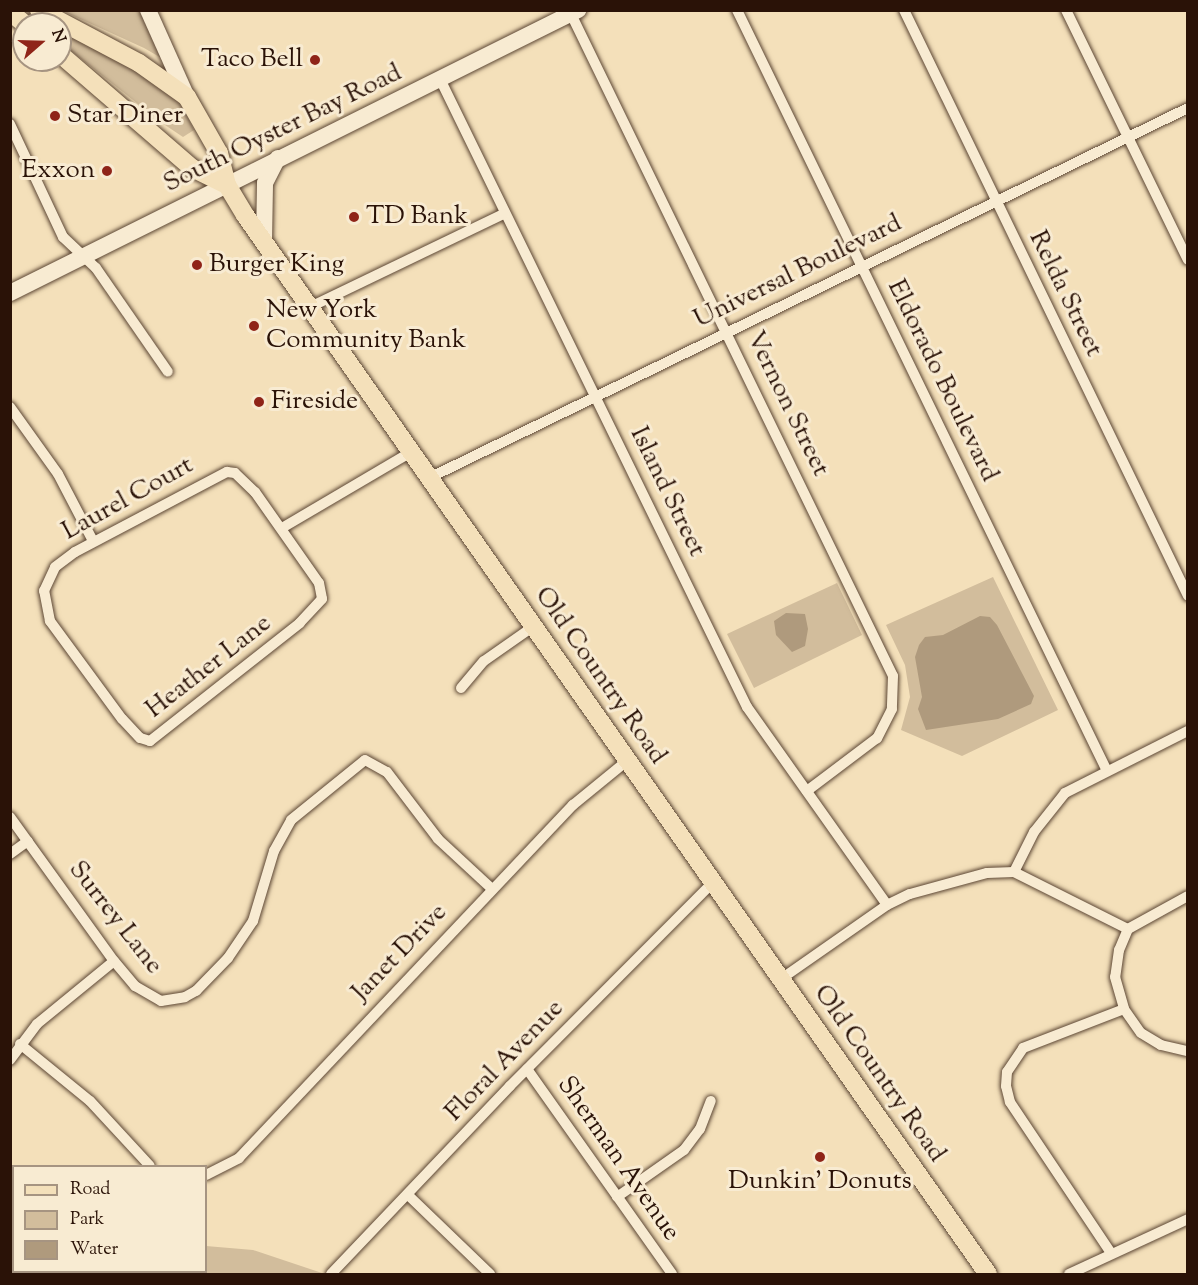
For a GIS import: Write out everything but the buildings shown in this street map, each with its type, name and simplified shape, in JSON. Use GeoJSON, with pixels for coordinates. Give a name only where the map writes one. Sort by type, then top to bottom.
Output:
{"type":"FeatureCollection","features":[{"type":"Feature","properties":{"kind":"main road"},"geometry":{"type":"LineString","coordinates":[[39,10],[139,63],[187,97]]}},
{"type":"Feature","properties":{"kind":"main road"},"geometry":{"type":"LineString","coordinates":[[148,10],[187,97]]}},
{"type":"Feature","properties":{"kind":"main road","name":"South Oyster Bay Road"},"geometry":{"type":"LineString","coordinates":[[10,293],[575,12]]}},
{"type":"Feature","properties":{"kind":"main road"},"geometry":{"type":"LineString","coordinates":[[72,64],[192,168],[227,185]]}},
{"type":"Feature","properties":{"kind":"main road","name":"Old Country Road"},"geometry":{"type":"LineString","coordinates":[[187,97],[219,153],[227,185],[264,242],[988,1275]]}},
{"type":"Feature","properties":{"kind":"main road"},"geometry":{"type":"LineString","coordinates":[[264,242],[264,183],[278,158]]}},
{"type":"Feature","properties":{"kind":"street","name":"Eldorado Boulevard"},"geometry":{"type":"LineString","coordinates":[[737,10],[1107,771]]}},
{"type":"Feature","properties":{"kind":"street","name":"Relda Street"},"geometry":{"type":"LineString","coordinates":[[904,10],[1188,596]]}},
{"type":"Feature","properties":{"kind":"street"},"geometry":{"type":"LineString","coordinates":[[1066,10],[1188,260]]}},
{"type":"Feature","properties":{"kind":"street","name":"Vernon Street"},"geometry":{"type":"LineString","coordinates":[[575,12],[893,676],[892,709],[877,738],[807,791]]}},
{"type":"Feature","properties":{"kind":"street","name":"Island Street"},"geometry":{"type":"LineString","coordinates":[[440,79],[747,707],[887,905]]}},
{"type":"Feature","properties":{"kind":"street","name":"Universal Boulevard"},"geometry":{"type":"LineString","coordinates":[[429,478],[1188,108]]}},
{"type":"Feature","properties":{"kind":"street"},"geometry":{"type":"LineString","coordinates":[[10,124],[63,237],[96,268],[168,372]]}},
{"type":"Feature","properties":{"kind":"street"},"geometry":{"type":"LineString","coordinates":[[310,307],[505,213]]}},
{"type":"Feature","properties":{"kind":"street"},"geometry":{"type":"LineString","coordinates":[[10,406],[58,474],[93,541]]}},
{"type":"Feature","properties":{"kind":"street"},"geometry":{"type":"LineString","coordinates":[[282,528],[411,452]]}},
{"type":"Feature","properties":{"kind":"street","name":"Heather Lane"},"geometry":{"type":"LineString","coordinates":[[144,739],[150,741],[161,736],[317,609],[322,591],[282,528],[244,479],[235,473],[216,476]]}},
{"type":"Feature","properties":{"kind":"street","name":"Laurel Court"},"geometry":{"type":"LineString","coordinates":[[144,739],[122,719],[50,621],[44,591],[55,567],[93,541],[216,476]]}},
{"type":"Feature","properties":{"kind":"street"},"geometry":{"type":"LineString","coordinates":[[460,688],[484,662],[534,626]]}},
{"type":"Feature","properties":{"kind":"street"},"geometry":{"type":"LineString","coordinates":[[1014,872],[1051,807],[1077,784],[1188,731]]}},
{"type":"Feature","properties":{"kind":"street","name":"Surrey Lane"},"geometry":{"type":"LineString","coordinates":[[10,817],[114,961],[150,997],[173,1000],[196,991],[242,941],[257,909],[274,851],[291,820],[365,760],[387,771],[438,839],[492,889]]}},
{"type":"Feature","properties":{"kind":"street","name":"Janet Drive"},"geometry":{"type":"LineString","coordinates":[[207,1174],[239,1158],[573,805],[628,760]]}},
{"type":"Feature","properties":{"kind":"street"},"geometry":{"type":"LineString","coordinates":[[10,854],[28,841]]}},
{"type":"Feature","properties":{"kind":"street"},"geometry":{"type":"LineString","coordinates":[[782,979],[887,905],[910,894],[987,873],[1014,872],[1128,929]]}},
{"type":"Feature","properties":{"kind":"street","name":"Floral Avenue"},"geometry":{"type":"LineString","coordinates":[[331,1275],[527,1069],[713,882]]}},
{"type":"Feature","properties":{"kind":"street"},"geometry":{"type":"LineString","coordinates":[[1188,896],[1128,929],[1119,950],[1115,977],[1124,1009],[1141,1034],[1161,1045],[1188,1051]]}},
{"type":"Feature","properties":{"kind":"street"},"geometry":{"type":"LineString","coordinates":[[10,1060],[37,1024],[114,961]]}},
{"type":"Feature","properties":{"kind":"street"},"geometry":{"type":"LineString","coordinates":[[1111,1253],[1010,1102],[1006,1086],[1014,1057],[1023,1048],[1124,1009]]}},
{"type":"Feature","properties":{"kind":"street"},"geometry":{"type":"LineString","coordinates":[[20,1044],[90,1101],[148,1165]]}},
{"type":"Feature","properties":{"kind":"street","name":"Sherman Avenue"},"geometry":{"type":"LineString","coordinates":[[527,1069],[672,1275]]}},
{"type":"Feature","properties":{"kind":"street"},"geometry":{"type":"LineString","coordinates":[[617,1197],[684,1150],[700,1129],[711,1101]]}},
{"type":"Feature","properties":{"kind":"street"},"geometry":{"type":"LineString","coordinates":[[408,1195],[490,1275]]}},
{"type":"Feature","properties":{"kind":"street"},"geometry":{"type":"LineString","coordinates":[[1069,1275],[1111,1253],[1188,1219]]}},
{"type":"Feature","properties":{"kind":"green space"},"geometry":{"type":"Polygon","coordinates":[[[63,11],[143,11],[170,63],[144,48],[72,15],[72,12],[63,11]]]}},
{"type":"Feature","properties":{"kind":"green space"},"geometry":{"type":"Polygon","coordinates":[[[72,34],[125,59],[168,91],[183,108],[194,130],[183,137],[72,52],[72,34]]]}},
{"type":"Feature","properties":{"kind":"green space"},"geometry":{"type":"Polygon","coordinates":[[[993,577],[1058,710],[962,756],[901,730],[910,697],[905,665],[886,625],[993,577]]]}},
{"type":"Feature","properties":{"kind":"green space"},"geometry":{"type":"Polygon","coordinates":[[[837,583],[862,635],[754,688],[727,634],[837,583]]]}},
{"type":"Feature","properties":{"kind":"green space"},"geometry":{"type":"Polygon","coordinates":[[[207,1246],[253,1250],[325,1274],[159,1274],[207,1273],[207,1246]]]}},
{"type":"Feature","properties":{"kind":"water"},"geometry":{"type":"Polygon","coordinates":[[[786,613],[805,614],[808,629],[805,646],[792,652],[776,635],[774,621],[786,613]]]}},
{"type":"Feature","properties":{"kind":"water"},"geometry":{"type":"Polygon","coordinates":[[[980,616],[990,617],[997,625],[1034,696],[1031,704],[998,719],[926,730],[918,709],[922,697],[915,657],[919,645],[925,637],[943,635],[980,616]]]}},
{"type":"Feature","properties":{"kind":"place","name":"Taco Bell"},"geometry":{"type":"Point","coordinates":[315,60]}},
{"type":"Feature","properties":{"kind":"place","name":"Star Diner"},"geometry":{"type":"Point","coordinates":[55,116]}},
{"type":"Feature","properties":{"kind":"place","name":"Exxon"},"geometry":{"type":"Point","coordinates":[107,171]}},
{"type":"Feature","properties":{"kind":"place","name":"TD Bank"},"geometry":{"type":"Point","coordinates":[354,217]}},
{"type":"Feature","properties":{"kind":"place","name":"Burger King"},"geometry":{"type":"Point","coordinates":[197,265]}},
{"type":"Feature","properties":{"kind":"place","name":"New York Community Bank"},"geometry":{"type":"Point","coordinates":[254,326]}},
{"type":"Feature","properties":{"kind":"place","name":"Fireside"},"geometry":{"type":"Point","coordinates":[259,402]}},
{"type":"Feature","properties":{"kind":"place","name":"Dunkin' Donuts"},"geometry":{"type":"Point","coordinates":[820,1157]}}]}
